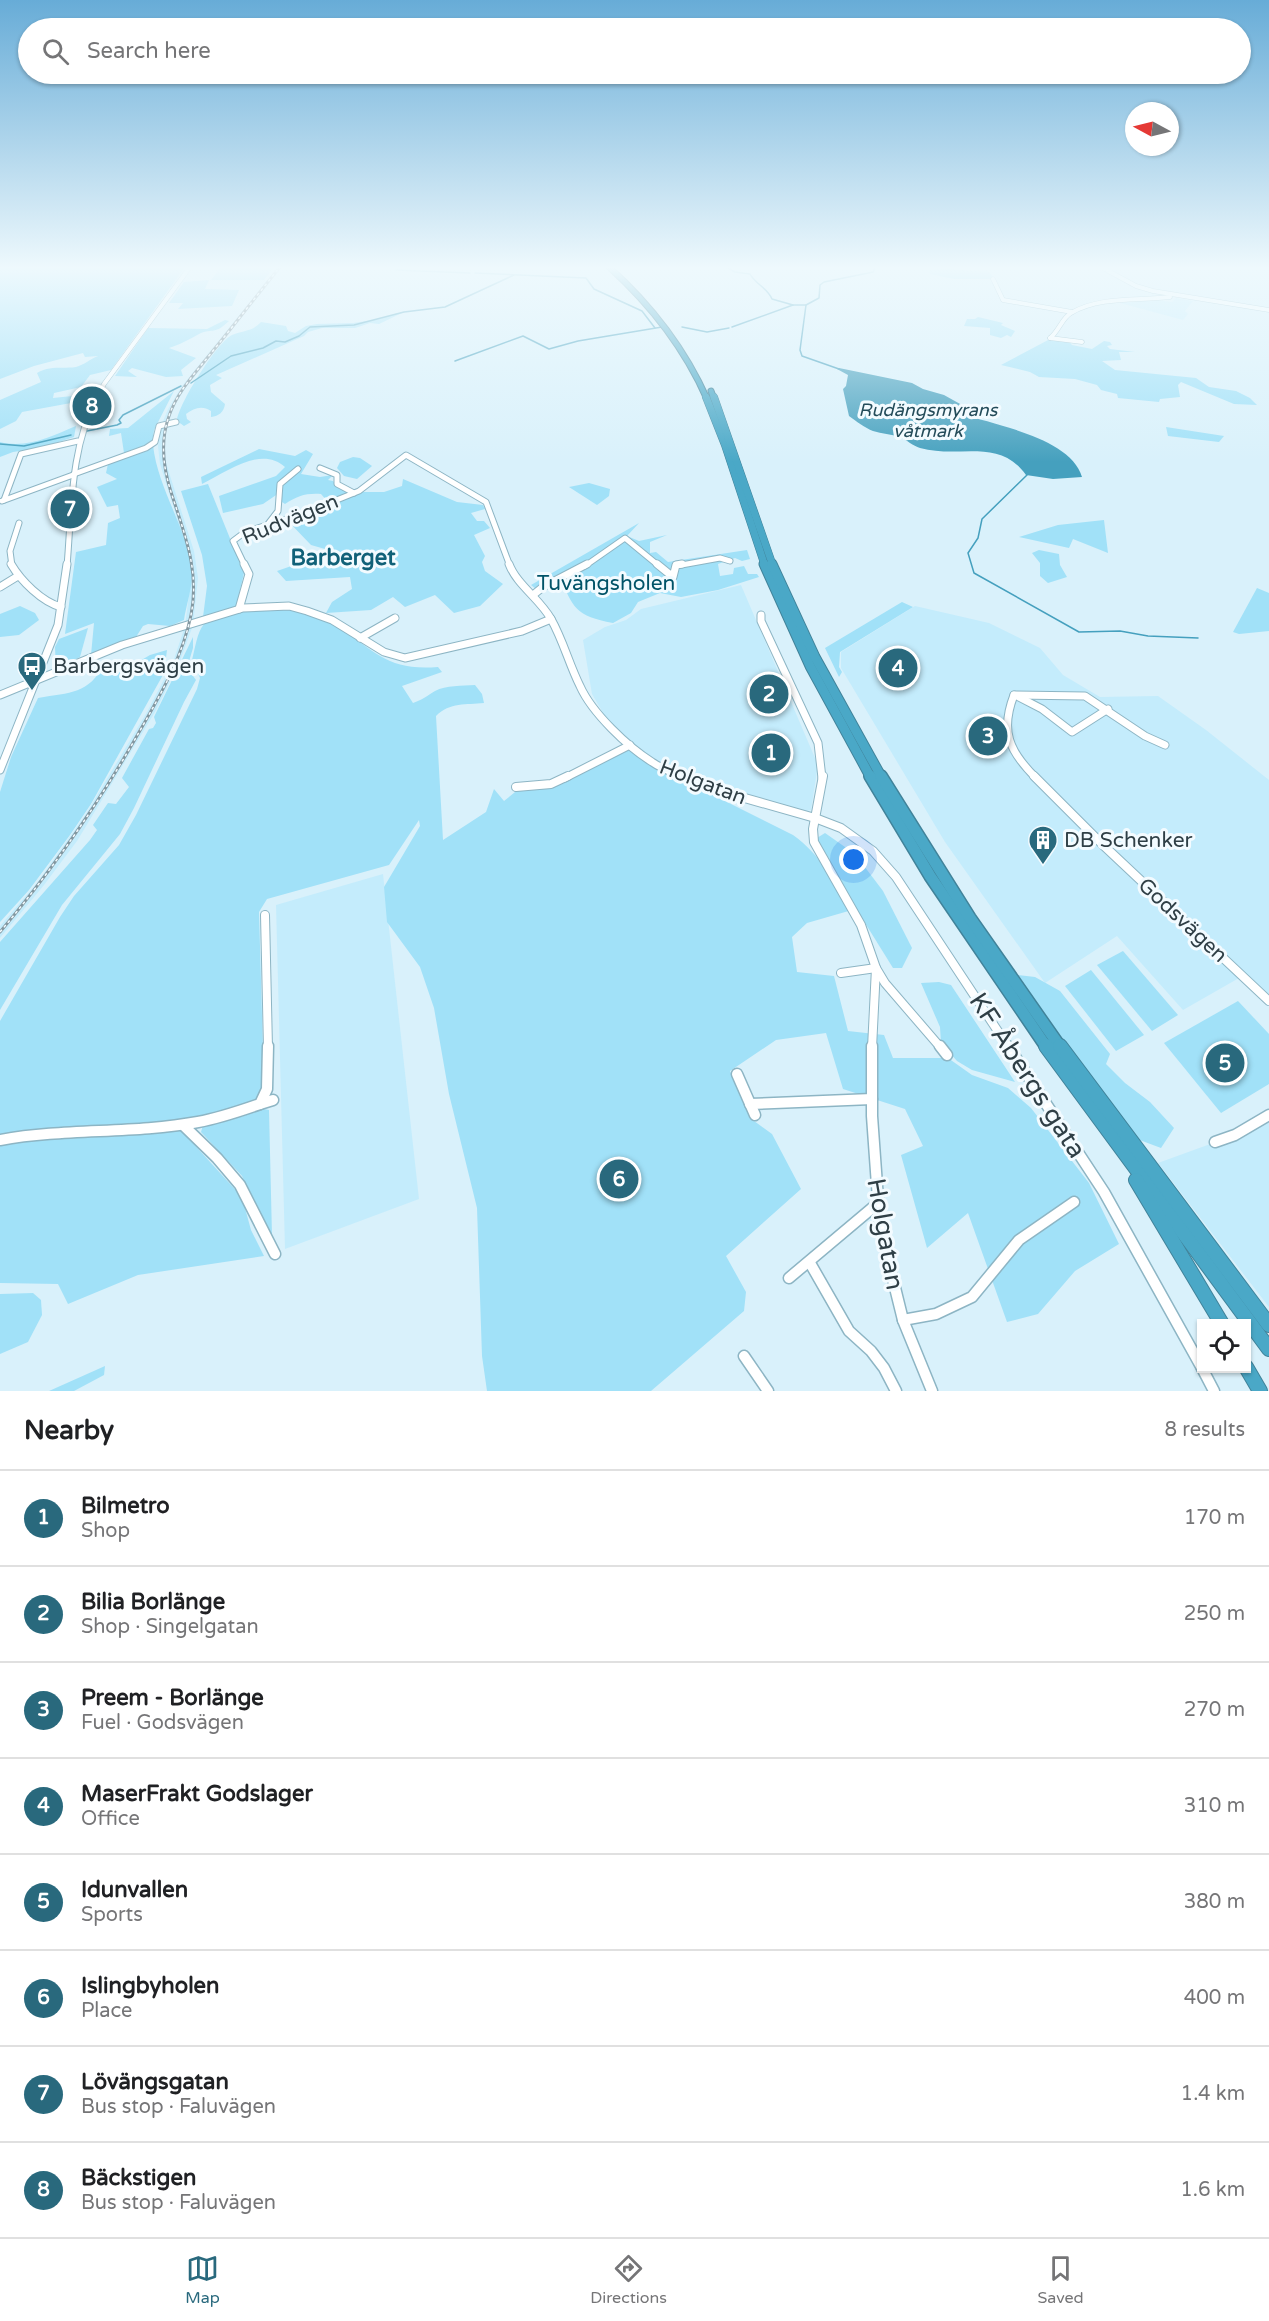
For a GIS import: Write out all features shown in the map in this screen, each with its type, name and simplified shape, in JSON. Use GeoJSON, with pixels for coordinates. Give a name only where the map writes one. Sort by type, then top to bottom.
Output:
{"type":"FeatureCollection","features":[{"type":"Feature","properties":{"kind":"highway"},"geometry":{"type":"LineString","coordinates":[[669,332],[697,376],[716,420],[752,532],[784,612],[831,707],[881,796],[994,973],[1107,1132],[1269,1349]]}},
{"type":"Feature","properties":{"kind":"highway"},"geometry":{"type":"LineString","coordinates":[[675,332],[703,376],[719,410],[760,532],[793,612],[835,696],[891,794],[968,914],[1049,1032],[1269,1325]]}},
{"type":"Feature","properties":{"kind":"highway"},"geometry":{"type":"LineString","coordinates":[[1107,1132],[1220,1319]]}},
{"type":"Feature","properties":{"kind":"highway"},"geometry":{"type":"LineString","coordinates":[[1250,1373],[1260,1391]]}},
{"type":"Feature","properties":{"kind":"street"},"geometry":{"type":"LineString","coordinates":[[0,770],[58,625],[78,441],[86,418],[104,384],[142,332]]}},
{"type":"Feature","properties":{"kind":"street"},"geometry":{"type":"LineString","coordinates":[[1057,332],[1050,338],[1082,342]]}},
{"type":"Feature","properties":{"kind":"street"},"geometry":{"type":"LineString","coordinates":[[2,501],[146,448],[155,442],[159,426],[176,422]]}},
{"type":"Feature","properties":{"kind":"street"},"geometry":{"type":"LineString","coordinates":[[2,501],[21,454],[78,441]]}},
{"type":"Feature","properties":{"kind":"street","name":"Rudvägen"},"geometry":{"type":"LineString","coordinates":[[239,609],[249,574],[233,541],[245,532],[302,514],[354,493],[406,455]]}},
{"type":"Feature","properties":{"kind":"street","name":"Holgatan"},"geometry":{"type":"LineString","coordinates":[[406,455],[486,502],[512,571],[551,619],[581,689],[604,719],[630,745],[655,764],[706,787],[815,818],[813,835],[816,848],[861,925],[876,968],[885,982],[947,1055]]}},
{"type":"Feature","properties":{"kind":"street"},"geometry":{"type":"LineString","coordinates":[[320,468],[338,475],[337,484],[354,493]]}},
{"type":"Feature","properties":{"kind":"street"},"geometry":{"type":"LineString","coordinates":[[268,524],[278,511],[280,484],[298,469]]}},
{"type":"Feature","properties":{"kind":"street"},"geometry":{"type":"LineString","coordinates":[[20,523],[9,561],[18,576],[53,605],[61,607]]}},
{"type":"Feature","properties":{"kind":"street"},"geometry":{"type":"LineString","coordinates":[[533,595],[543,587],[585,565],[625,538],[674,577],[676,565],[720,558],[730,561]]}},
{"type":"Feature","properties":{"kind":"street"},"geometry":{"type":"LineString","coordinates":[[0,587],[18,576]]}},
{"type":"Feature","properties":{"kind":"street"},"geometry":{"type":"LineString","coordinates":[[0,695],[123,645],[239,609],[265,606],[294,607],[332,620],[395,656],[417,657],[475,640],[522,631],[551,619]]}},
{"type":"Feature","properties":{"kind":"street"},"geometry":{"type":"LineString","coordinates":[[761,615],[761,621],[818,743],[823,775],[815,818]]}},
{"type":"Feature","properties":{"kind":"street"},"geometry":{"type":"LineString","coordinates":[[360,638],[395,618]]}},
{"type":"Feature","properties":{"kind":"street"},"geometry":{"type":"LineString","coordinates":[[1014,695],[1080,694],[1092,698],[1145,736],[1165,745]]}},
{"type":"Feature","properties":{"kind":"street"},"geometry":{"type":"LineString","coordinates":[[1014,695],[1042,709],[1072,732],[1108,710]]}},
{"type":"Feature","properties":{"kind":"street","name":"Godsvägen"},"geometry":{"type":"LineString","coordinates":[[1014,695],[1006,715],[1007,733],[1020,762],[1269,1001]]}},
{"type":"Feature","properties":{"kind":"street"},"geometry":{"type":"LineString","coordinates":[[516,787],[551,784],[630,745]]}},
{"type":"Feature","properties":{"kind":"street","name":"KF Åbergs gata"},"geometry":{"type":"LineString","coordinates":[[815,818],[841,828],[863,842],[896,878],[1104,1192],[1197,1359]]}},
{"type":"Feature","properties":{"kind":"street"},"geometry":{"type":"LineString","coordinates":[[260,1104],[267,1089],[268,1059],[265,915]]}},
{"type":"Feature","properties":{"kind":"street"},"geometry":{"type":"LineString","coordinates":[[841,972],[876,968]]}},
{"type":"Feature","properties":{"kind":"street","name":"Holgatan"},"geometry":{"type":"LineString","coordinates":[[876,968],[872,1013],[872,1100],[877,1204],[887,1260],[903,1320],[932,1391]]}},
{"type":"Feature","properties":{"kind":"street"},"geometry":{"type":"LineString","coordinates":[[737,1074],[754,1115]]}},
{"type":"Feature","properties":{"kind":"street"},"geometry":{"type":"LineString","coordinates":[[0,1140],[48,1133],[183,1125],[245,1111],[273,1100]]}},
{"type":"Feature","properties":{"kind":"street"},"geometry":{"type":"LineString","coordinates":[[750,1104],[872,1100]]}},
{"type":"Feature","properties":{"kind":"street"},"geometry":{"type":"LineString","coordinates":[[1215,1142],[1235,1135],[1269,1115]]}},
{"type":"Feature","properties":{"kind":"street"},"geometry":{"type":"LineString","coordinates":[[183,1125],[237,1180],[247,1196],[264,1239],[275,1254]]}},
{"type":"Feature","properties":{"kind":"street","name":"Holgatan"},"geometry":{"type":"LineString","coordinates":[[903,1320],[936,1314],[972,1297],[1019,1240],[1074,1202]]}},
{"type":"Feature","properties":{"kind":"street"},"geometry":{"type":"LineString","coordinates":[[789,1278],[810,1263],[822,1250],[877,1204]]}},
{"type":"Feature","properties":{"kind":"street"},"geometry":{"type":"LineString","coordinates":[[810,1263],[849,1331],[871,1351],[896,1391]]}},
{"type":"Feature","properties":{"kind":"street"},"geometry":{"type":"LineString","coordinates":[[744,1356],[768,1391]]}},
{"type":"Feature","properties":{"kind":"street","name":"KF Åbergs gata"},"geometry":{"type":"LineString","coordinates":[[1205,1373],[1214,1391]]}},
{"type":"Feature","properties":{"kind":"shaded area"},"geometry":{"type":"Polygon","coordinates":[[[226,332],[230,332],[177,401],[167,424],[164,445],[166,463],[194,551],[198,578],[193,625],[180,661],[155,712],[77,841],[0,938],[0,926],[37,883],[86,814],[147,712],[173,662],[185,626],[191,579],[188,553],[160,464],[158,446],[162,424],[168,409],[182,386],[226,332]]]}},
{"type":"Feature","properties":{"kind":"shaded area"},"geometry":{"type":"Polygon","coordinates":[[[741,585],[818,765],[811,810],[803,812],[697,781],[652,760],[629,742],[606,718],[592,694],[583,640],[605,627],[626,620],[641,609],[741,585]]]}},
{"type":"Feature","properties":{"kind":"shaded area"},"geometry":{"type":"Polygon","coordinates":[[[915,606],[989,623],[1040,648],[1063,675],[1100,697],[1158,696],[1206,730],[1269,780],[1269,1001],[1239,978],[1183,1010],[1117,936],[1045,983],[945,842],[841,668],[841,652],[915,606]]]}},
{"type":"Feature","properties":{"kind":"shaded area"},"geometry":{"type":"Polygon","coordinates":[[[383,874],[419,1199],[285,1249],[276,905],[383,874]]]}},
{"type":"Feature","properties":{"kind":"shaded area"},"geometry":{"type":"Polygon","coordinates":[[[1269,1115],[1269,1307],[1158,1163],[1235,1135],[1269,1115]]]}},
{"type":"Feature","properties":{"kind":"green space"},"geometry":{"type":"Polygon","coordinates":[[[0,332],[138,332],[111,370],[90,375],[81,387],[54,393],[53,398],[72,396],[71,403],[22,412],[16,421],[0,429],[0,400],[41,382],[37,373],[51,368],[76,367],[98,356],[85,357],[83,353],[34,366],[0,379],[0,332]]]}},
{"type":"Feature","properties":{"kind":"green space"},"geometry":{"type":"Polygon","coordinates":[[[145,332],[205,332],[169,348],[196,358],[181,370],[183,376],[166,377],[132,368],[128,371],[137,377],[115,376],[145,332]]]}},
{"type":"Feature","properties":{"kind":"green space"},"geometry":{"type":"Polygon","coordinates":[[[242,332],[308,332],[304,336],[216,375],[222,378],[210,385],[211,392],[225,404],[219,415],[211,417],[211,411],[198,408],[186,414],[187,419],[191,422],[184,426],[177,421],[184,402],[199,375],[225,340],[242,332]]]}},
{"type":"Feature","properties":{"kind":"green space"},"geometry":{"type":"Polygon","coordinates":[[[990,332],[1014,332],[1011,337],[1007,335],[1001,338],[990,335],[990,332]]]}},
{"type":"Feature","properties":{"kind":"green space"},"geometry":{"type":"Polygon","coordinates":[[[1066,338],[1072,345],[1092,349],[1104,341],[1110,342],[1112,345],[1107,346],[1110,349],[1135,352],[1119,352],[1121,360],[1102,361],[1115,370],[1196,378],[1209,387],[1236,391],[1250,398],[1257,405],[1234,404],[1181,382],[1178,385],[1180,397],[1160,399],[1159,402],[1118,398],[1117,394],[1101,390],[1097,385],[1075,379],[1039,377],[1030,372],[1001,365],[1050,339],[1066,338]]]}},
{"type":"Feature","properties":{"kind":"green space"},"geometry":{"type":"Polygon","coordinates":[[[174,391],[154,430],[152,443],[124,453],[121,433],[109,436],[110,429],[128,428],[174,391]]]}},
{"type":"Feature","properties":{"kind":"green space"},"geometry":{"type":"Polygon","coordinates":[[[76,426],[74,437],[0,457],[0,442],[30,443],[76,426]]]}},
{"type":"Feature","properties":{"kind":"green space"},"geometry":{"type":"Polygon","coordinates":[[[1166,427],[1224,436],[1219,442],[1168,436],[1166,427]]]}},
{"type":"Feature","properties":{"kind":"green space"},"geometry":{"type":"Polygon","coordinates":[[[153,445],[161,478],[190,558],[192,580],[184,620],[170,626],[148,624],[143,626],[136,637],[91,655],[94,623],[65,634],[76,552],[106,545],[108,523],[120,518],[118,505],[107,507],[97,487],[117,479],[106,473],[108,464],[153,445]]]}},
{"type":"Feature","properties":{"kind":"green space"},"geometry":{"type":"Polygon","coordinates":[[[259,449],[295,456],[306,450],[313,454],[301,474],[320,477],[333,475],[328,480],[352,493],[328,502],[321,494],[306,495],[285,504],[282,502],[282,491],[263,504],[223,513],[219,496],[276,476],[285,467],[276,461],[255,460],[244,463],[202,484],[201,477],[259,449]]]}},
{"type":"Feature","properties":{"kind":"green space"},"geometry":{"type":"Polygon","coordinates":[[[353,457],[360,458],[372,466],[357,479],[344,476],[337,468],[340,462],[353,457]]]}},
{"type":"Feature","properties":{"kind":"green space"},"geometry":{"type":"Polygon","coordinates":[[[403,479],[457,502],[483,505],[485,509],[471,513],[477,521],[484,521],[490,528],[474,535],[485,556],[482,562],[485,571],[503,584],[480,606],[454,613],[435,595],[405,607],[393,597],[371,610],[326,613],[332,602],[352,589],[350,577],[286,581],[277,571],[326,554],[325,549],[311,545],[287,520],[359,492],[384,492],[402,486],[403,479]]]}},
{"type":"Feature","properties":{"kind":"green space"},"geometry":{"type":"Polygon","coordinates":[[[589,483],[610,489],[609,496],[597,505],[569,487],[589,483]]]}},
{"type":"Feature","properties":{"kind":"green space"},"geometry":{"type":"Polygon","coordinates":[[[208,484],[244,573],[236,607],[203,617],[207,586],[202,555],[181,491],[208,484]]]}},
{"type":"Feature","properties":{"kind":"green space"},"geometry":{"type":"Polygon","coordinates":[[[1104,520],[1108,553],[1073,539],[1069,548],[1019,537],[1058,525],[1104,520]]]}},
{"type":"Feature","properties":{"kind":"green space","name":"Tuvängsholen"},"geometry":{"type":"Polygon","coordinates":[[[639,523],[627,536],[639,541],[667,535],[650,542],[650,553],[656,552],[668,562],[747,550],[750,559],[742,561],[735,558],[718,564],[720,576],[733,574],[734,568],[744,566],[748,574],[757,574],[759,577],[718,590],[681,597],[660,593],[638,602],[631,613],[613,623],[591,617],[577,609],[560,575],[536,589],[531,585],[639,523]]]}},
{"type":"Feature","properties":{"kind":"green space"},"geometry":{"type":"Polygon","coordinates":[[[1039,550],[1059,554],[1060,565],[1067,577],[1048,583],[1040,576],[1040,563],[1032,553],[1039,550]]]}},
{"type":"Feature","properties":{"kind":"green space"},"geometry":{"type":"Polygon","coordinates":[[[1257,588],[1269,593],[1269,631],[1239,634],[1233,632],[1257,588]]]}},
{"type":"Feature","properties":{"kind":"green space"},"geometry":{"type":"Polygon","coordinates":[[[902,602],[913,607],[840,652],[839,667],[842,672],[839,677],[825,648],[902,602]]]}},
{"type":"Feature","properties":{"kind":"green space"},"geometry":{"type":"Polygon","coordinates":[[[20,606],[35,613],[39,620],[19,635],[0,637],[0,614],[20,606]]]}},
{"type":"Feature","properties":{"kind":"green space"},"geometry":{"type":"Polygon","coordinates":[[[292,609],[335,625],[374,652],[395,663],[407,666],[438,667],[442,672],[402,686],[413,703],[439,689],[449,687],[475,685],[482,694],[484,703],[453,706],[436,716],[443,840],[486,812],[494,789],[504,801],[520,788],[551,784],[630,745],[683,780],[793,835],[812,851],[852,910],[807,923],[792,937],[797,972],[834,976],[848,1031],[884,1035],[893,1058],[948,1058],[972,1075],[1008,1088],[1031,1108],[1089,1183],[1119,1244],[1075,1271],[1038,1314],[1007,1322],[968,1213],[927,1248],[901,1155],[923,1146],[905,1109],[843,1089],[826,1033],[776,1040],[730,1071],[750,1118],[772,1134],[801,1189],[726,1256],[746,1292],[744,1311],[651,1391],[487,1391],[482,1356],[477,1208],[449,1094],[434,1008],[420,967],[387,922],[384,887],[420,826],[419,820],[389,865],[267,899],[259,912],[264,1085],[257,1100],[240,1109],[183,1120],[0,1135],[0,1021],[60,917],[74,896],[119,845],[136,815],[197,689],[200,678],[192,660],[202,627],[211,619],[221,615],[292,609]]]}},
{"type":"Feature","properties":{"kind":"green space"},"geometry":{"type":"Polygon","coordinates":[[[88,628],[80,657],[56,669],[55,647],[59,639],[88,628]]]}},
{"type":"Feature","properties":{"kind":"green space"},"geometry":{"type":"Polygon","coordinates":[[[193,637],[193,648],[187,668],[196,680],[134,808],[120,834],[62,905],[0,1010],[0,942],[90,840],[97,830],[93,825],[108,803],[116,804],[129,787],[122,778],[149,729],[153,728],[156,723],[154,717],[193,637]]]}},
{"type":"Feature","properties":{"kind":"green space"},"geometry":{"type":"Polygon","coordinates":[[[167,650],[164,673],[91,804],[29,890],[0,922],[0,792],[11,757],[38,698],[69,693],[85,687],[105,663],[110,670],[121,672],[150,655],[167,650]]]}},
{"type":"Feature","properties":{"kind":"green space"},"geometry":{"type":"Polygon","coordinates":[[[825,833],[855,854],[883,891],[912,948],[902,968],[893,968],[829,865],[817,838],[825,833]]]}},
{"type":"Feature","properties":{"kind":"green space"},"geometry":{"type":"Polygon","coordinates":[[[1123,951],[1178,1015],[1152,1031],[1097,965],[1123,951]]]}},
{"type":"Feature","properties":{"kind":"green space"},"geometry":{"type":"Polygon","coordinates":[[[1091,970],[1144,1035],[1116,1051],[1065,986],[1091,970]]]}},
{"type":"Feature","properties":{"kind":"green space"},"geometry":{"type":"Polygon","coordinates":[[[1018,975],[1035,977],[1060,991],[1110,1054],[1106,1064],[1125,1083],[1150,1102],[1174,1128],[1161,1148],[1137,1139],[1036,1003],[1018,975]]]}},
{"type":"Feature","properties":{"kind":"green space"},"geometry":{"type":"Polygon","coordinates":[[[939,982],[951,985],[1015,1082],[972,1070],[957,1061],[941,1043],[940,1027],[921,983],[939,982]]]}},
{"type":"Feature","properties":{"kind":"green space"},"geometry":{"type":"Polygon","coordinates":[[[1238,1001],[1269,1034],[1269,1084],[1221,1113],[1164,1043],[1238,1001]]]}},
{"type":"Feature","properties":{"kind":"green space"},"geometry":{"type":"Polygon","coordinates":[[[260,1108],[269,1110],[272,1236],[267,1232],[242,1176],[201,1132],[203,1125],[244,1116],[260,1108]]]}},
{"type":"Feature","properties":{"kind":"green space"},"geometry":{"type":"Polygon","coordinates":[[[180,1129],[242,1197],[251,1230],[264,1256],[138,1275],[68,1304],[58,1284],[0,1283],[0,1145],[13,1141],[180,1129]]]}},
{"type":"Feature","properties":{"kind":"green space"},"geometry":{"type":"Polygon","coordinates":[[[33,1293],[41,1300],[42,1315],[28,1342],[0,1354],[0,1294],[33,1293]]]}},
{"type":"Feature","properties":{"kind":"green space"},"geometry":{"type":"Polygon","coordinates":[[[105,1366],[104,1375],[74,1391],[49,1391],[105,1366]]]}},
{"type":"Feature","properties":{"kind":"water","name":"Rudängsmyrans våtmark"},"geometry":{"type":"Polygon","coordinates":[[[837,369],[912,383],[944,395],[962,405],[959,412],[962,414],[1012,428],[1048,443],[1063,452],[1075,464],[1082,477],[1053,479],[1026,475],[1015,463],[1004,456],[978,451],[935,451],[915,446],[900,437],[870,430],[849,416],[843,389],[846,386],[848,375],[837,369]]]}},
{"type":"Feature","properties":{"kind":"waterway"},"geometry":{"type":"LineString","coordinates":[[191,383],[231,356],[263,348],[276,341],[285,342],[304,332]]}},
{"type":"Feature","properties":{"kind":"waterway"},"geometry":{"type":"LineString","coordinates":[[455,361],[523,336],[549,349],[578,341],[633,332]]}},
{"type":"Feature","properties":{"kind":"waterway"},"geometry":{"type":"LineString","coordinates":[[802,332],[800,350],[802,356],[839,369]]}},
{"type":"Feature","properties":{"kind":"waterway"},"geometry":{"type":"LineString","coordinates":[[87,431],[117,425],[121,423],[119,420],[123,415],[181,386]]}},
{"type":"Feature","properties":{"kind":"waterway"},"geometry":{"type":"LineString","coordinates":[[0,444],[24,446],[71,435]]}},
{"type":"Feature","properties":{"kind":"waterway"},"geometry":{"type":"LineString","coordinates":[[1027,475],[982,519],[978,538],[968,553],[974,573],[1079,632],[1120,631],[1148,636],[1198,638]]}},
{"type":"Feature","properties":{"kind":"railway"},"geometry":{"type":"LineString","coordinates":[[0,932],[58,858],[93,807],[150,714],[183,644],[191,615],[194,583],[189,552],[166,473],[164,435],[172,407],[188,382],[228,332]]}},
{"type":"Feature","properties":{"kind":"place","name":"Bäckstigen"},"geometry":{"type":"Point","coordinates":[92,406]}},
{"type":"Feature","properties":{"kind":"place","name":"Lövängsgatan"},"geometry":{"type":"Point","coordinates":[70,509]}},
{"type":"Feature","properties":{"kind":"place","name":"MaserFrakt Godslager"},"geometry":{"type":"Point","coordinates":[898,668]}},
{"type":"Feature","properties":{"kind":"place","name":"Barbergsvägen"},"geometry":{"type":"Point","coordinates":[32,692]}},
{"type":"Feature","properties":{"kind":"place","name":"Bilia Borlänge"},"geometry":{"type":"Point","coordinates":[769,694]}},
{"type":"Feature","properties":{"kind":"place","name":"Preem - Borlänge"},"geometry":{"type":"Point","coordinates":[988,736]}},
{"type":"Feature","properties":{"kind":"place","name":"Bilmetro"},"geometry":{"type":"Point","coordinates":[771,753]}},
{"type":"Feature","properties":{"kind":"place","name":"DB Schenker"},"geometry":{"type":"Point","coordinates":[1043,866]}},
{"type":"Feature","properties":{"kind":"place","name":"Idunvallen"},"geometry":{"type":"Point","coordinates":[1225,1063]}},
{"type":"Feature","properties":{"kind":"place","name":"Islingbyholen"},"geometry":{"type":"Point","coordinates":[619,1179]}},
{"type":"Feature","properties":{"kind":"district","name":"Barberget"},"geometry":{"type":"Point","coordinates":[343,557]}}]}
